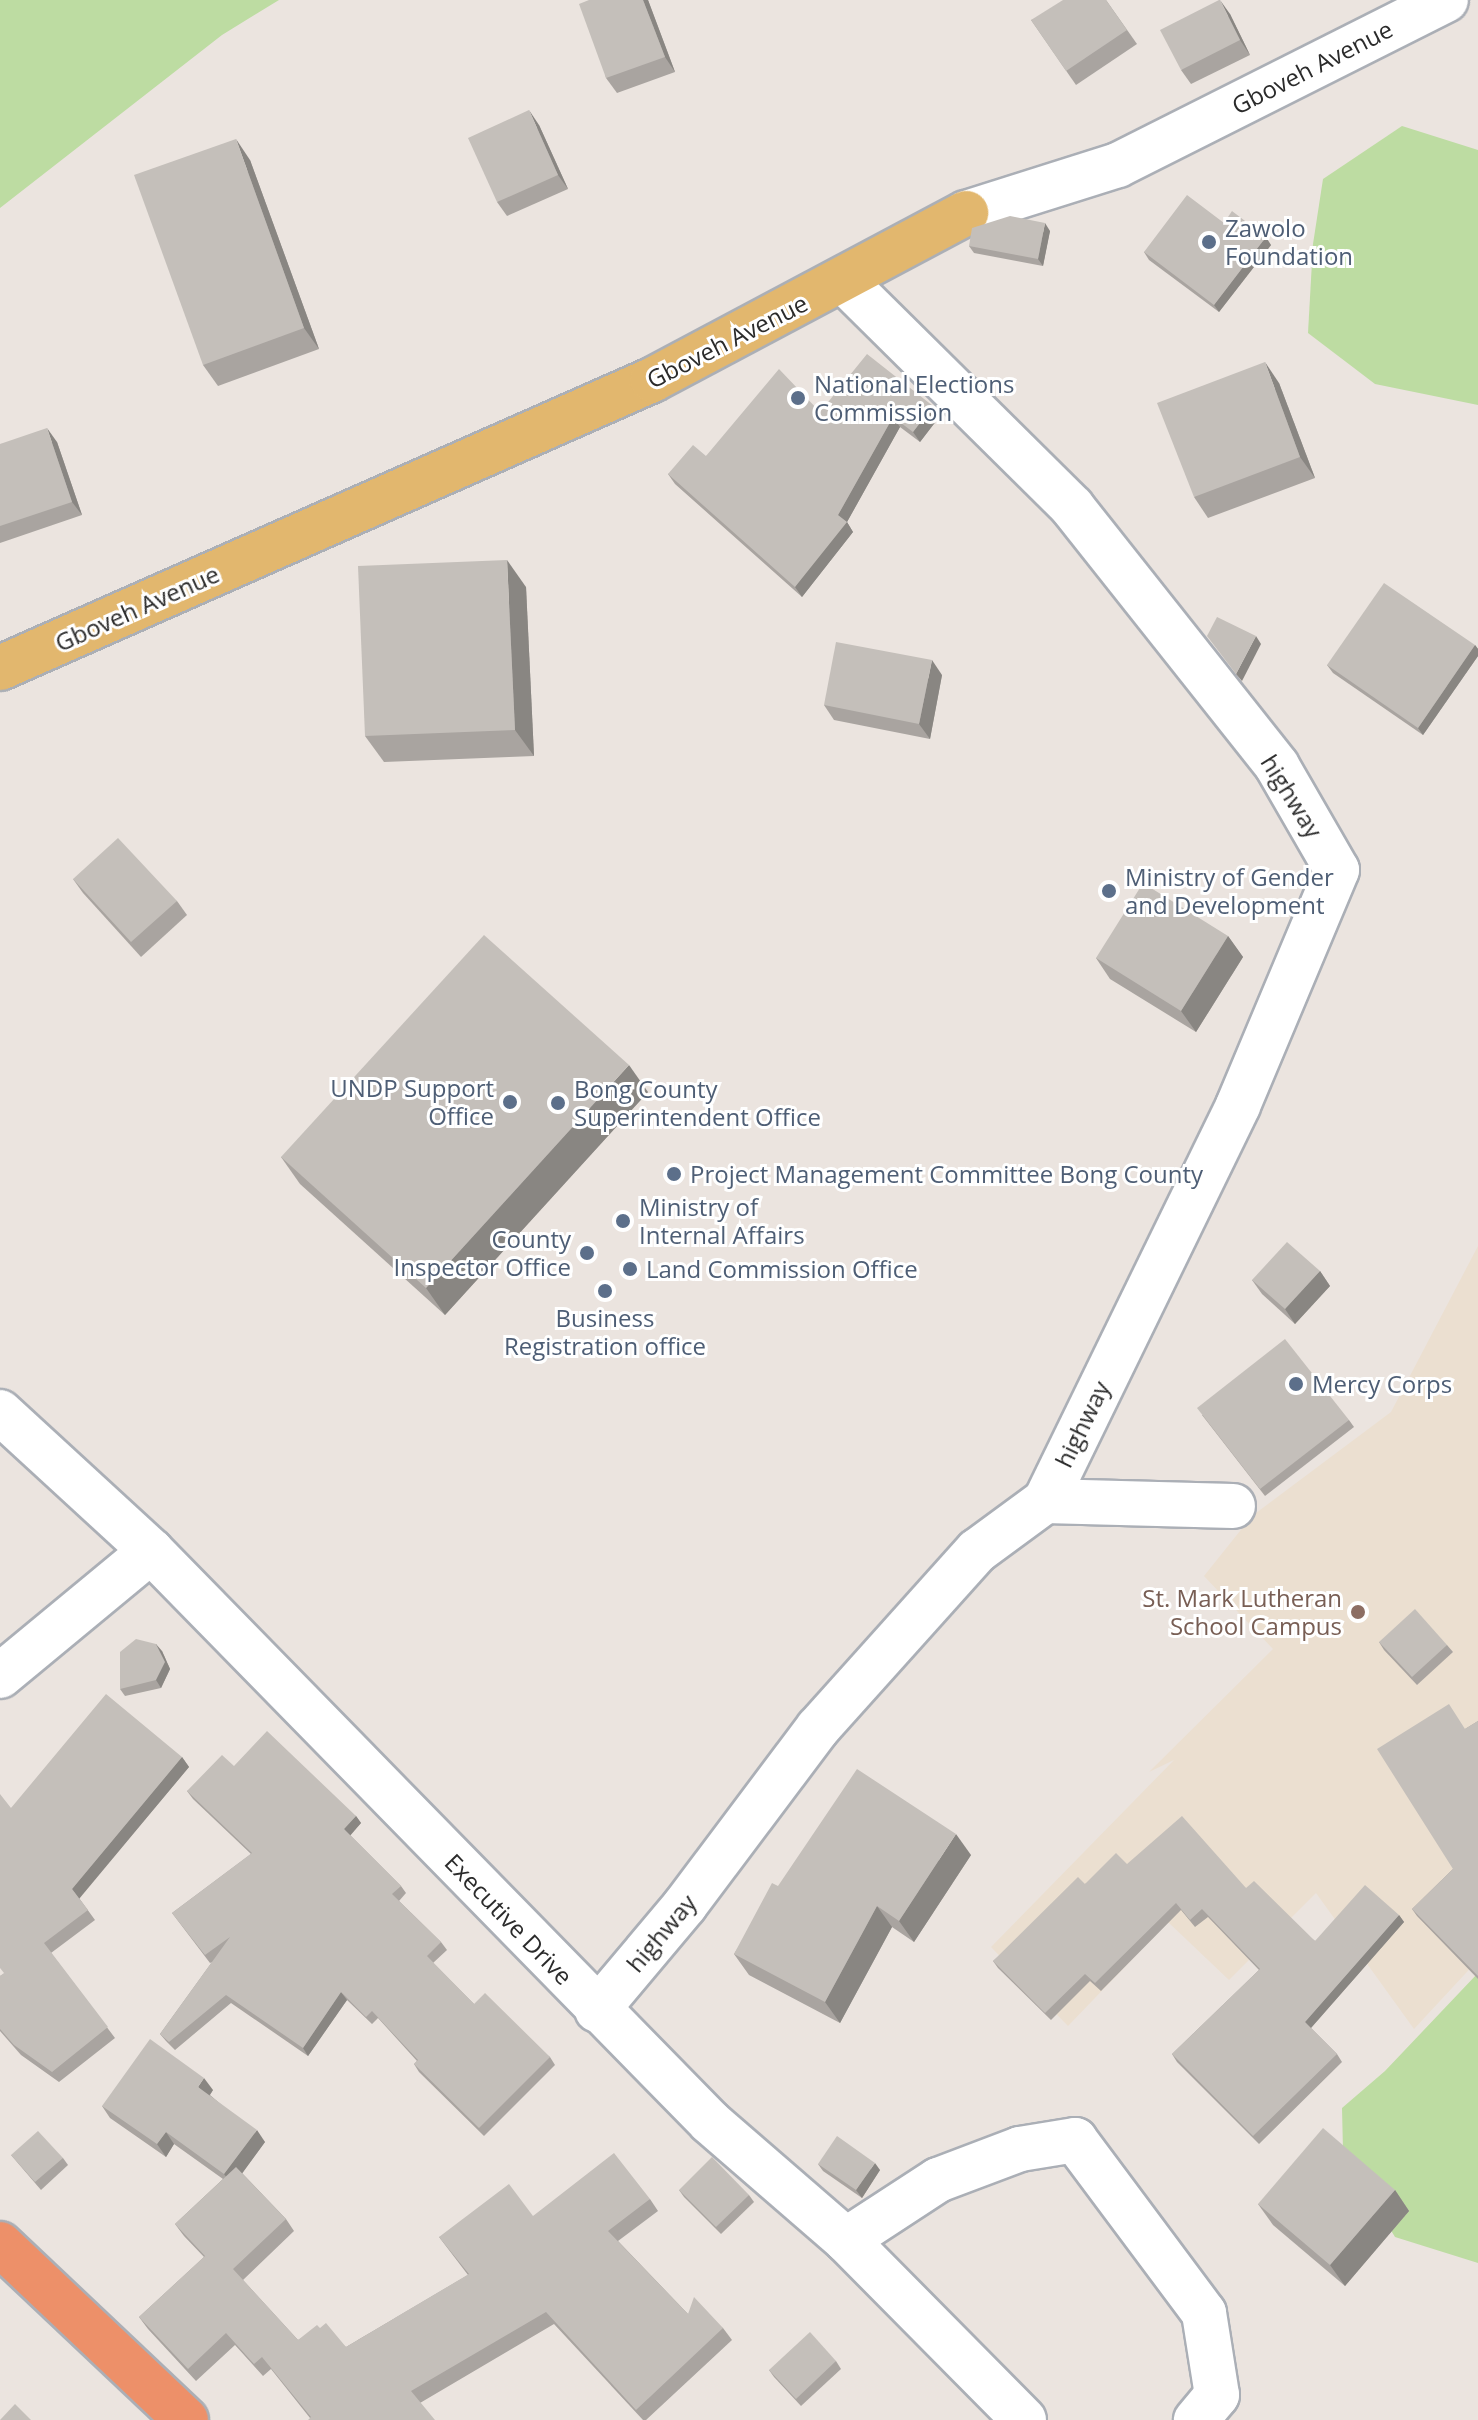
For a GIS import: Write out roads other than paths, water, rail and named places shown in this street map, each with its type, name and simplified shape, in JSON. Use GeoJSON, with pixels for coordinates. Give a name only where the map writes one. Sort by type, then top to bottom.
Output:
{"type":"FeatureCollection","features":[{"type":"Feature","properties":{"kind":"highway"},"geometry":{"type":"LineString","coordinates":[[0,2244],[186,2420]]}},
{"type":"Feature","properties":{"kind":"main road","name":"Gboveh Avenue"},"geometry":{"type":"LineString","coordinates":[[0,668],[652,380],[844,281],[966,213]]}},
{"type":"Feature","properties":{"kind":"street","name":"Gboveh Avenue"},"geometry":{"type":"LineString","coordinates":[[966,213],[1118,165],[1446,0]]}},
{"type":"Feature","properties":{"kind":"street","name":"highway"},"geometry":{"type":"LineString","coordinates":[[597,2010],[685,1905],[818,1728],[977,1551],[1045,1501],[1238,1106],[1337,870],[1277,766],[1072,507],[844,281]]}},
{"type":"Feature","properties":{"kind":"street","name":"Executive Drive"},"geometry":{"type":"LineString","coordinates":[[0,1412],[151,1551],[710,2122],[846,2240],[1024,2420]]}},
{"type":"Feature","properties":{"kind":"street","name":"highway"},"geometry":{"type":"LineString","coordinates":[[1045,1501],[1233,1506]]}},
{"type":"Feature","properties":{"kind":"street"},"geometry":{"type":"LineString","coordinates":[[0,1676],[151,1551]]}},
{"type":"Feature","properties":{"kind":"street"},"geometry":{"type":"LineString","coordinates":[[846,2240],[938,2180],[1020,2149],[1075,2140],[1204,2313],[1217,2395],[1196,2420]]}},
{"type":"Feature","properties":{"kind":"place","name":"Zawolo Foundation"},"geometry":{"type":"Point","coordinates":[1209,242]}},
{"type":"Feature","properties":{"kind":"place","name":"National Elections Commission"},"geometry":{"type":"Point","coordinates":[798,398]}},
{"type":"Feature","properties":{"kind":"place","name":"Ministry of Gender and Development"},"geometry":{"type":"Point","coordinates":[1109,891]}},
{"type":"Feature","properties":{"kind":"place","name":"UNDP Support Office"},"geometry":{"type":"Point","coordinates":[510,1102]}},
{"type":"Feature","properties":{"kind":"place","name":"Bong County Superintendent Office"},"geometry":{"type":"Point","coordinates":[558,1103]}},
{"type":"Feature","properties":{"kind":"place","name":"Project Management Committee Bong County"},"geometry":{"type":"Point","coordinates":[674,1174]}},
{"type":"Feature","properties":{"kind":"place","name":"Ministry of Internal Affairs"},"geometry":{"type":"Point","coordinates":[623,1221]}},
{"type":"Feature","properties":{"kind":"place","name":"County Inspector Office"},"geometry":{"type":"Point","coordinates":[587,1253]}},
{"type":"Feature","properties":{"kind":"place","name":"Land Commission Office"},"geometry":{"type":"Point","coordinates":[630,1269]}},
{"type":"Feature","properties":{"kind":"place","name":"Business Registration office"},"geometry":{"type":"Point","coordinates":[605,1291]}},
{"type":"Feature","properties":{"kind":"place","name":"Mercy Corps"},"geometry":{"type":"Point","coordinates":[1296,1384]}},
{"type":"Feature","properties":{"kind":"place","name":"St. Mark Lutheran School Campus"},"geometry":{"type":"Point","coordinates":[1358,1612]}}]}
